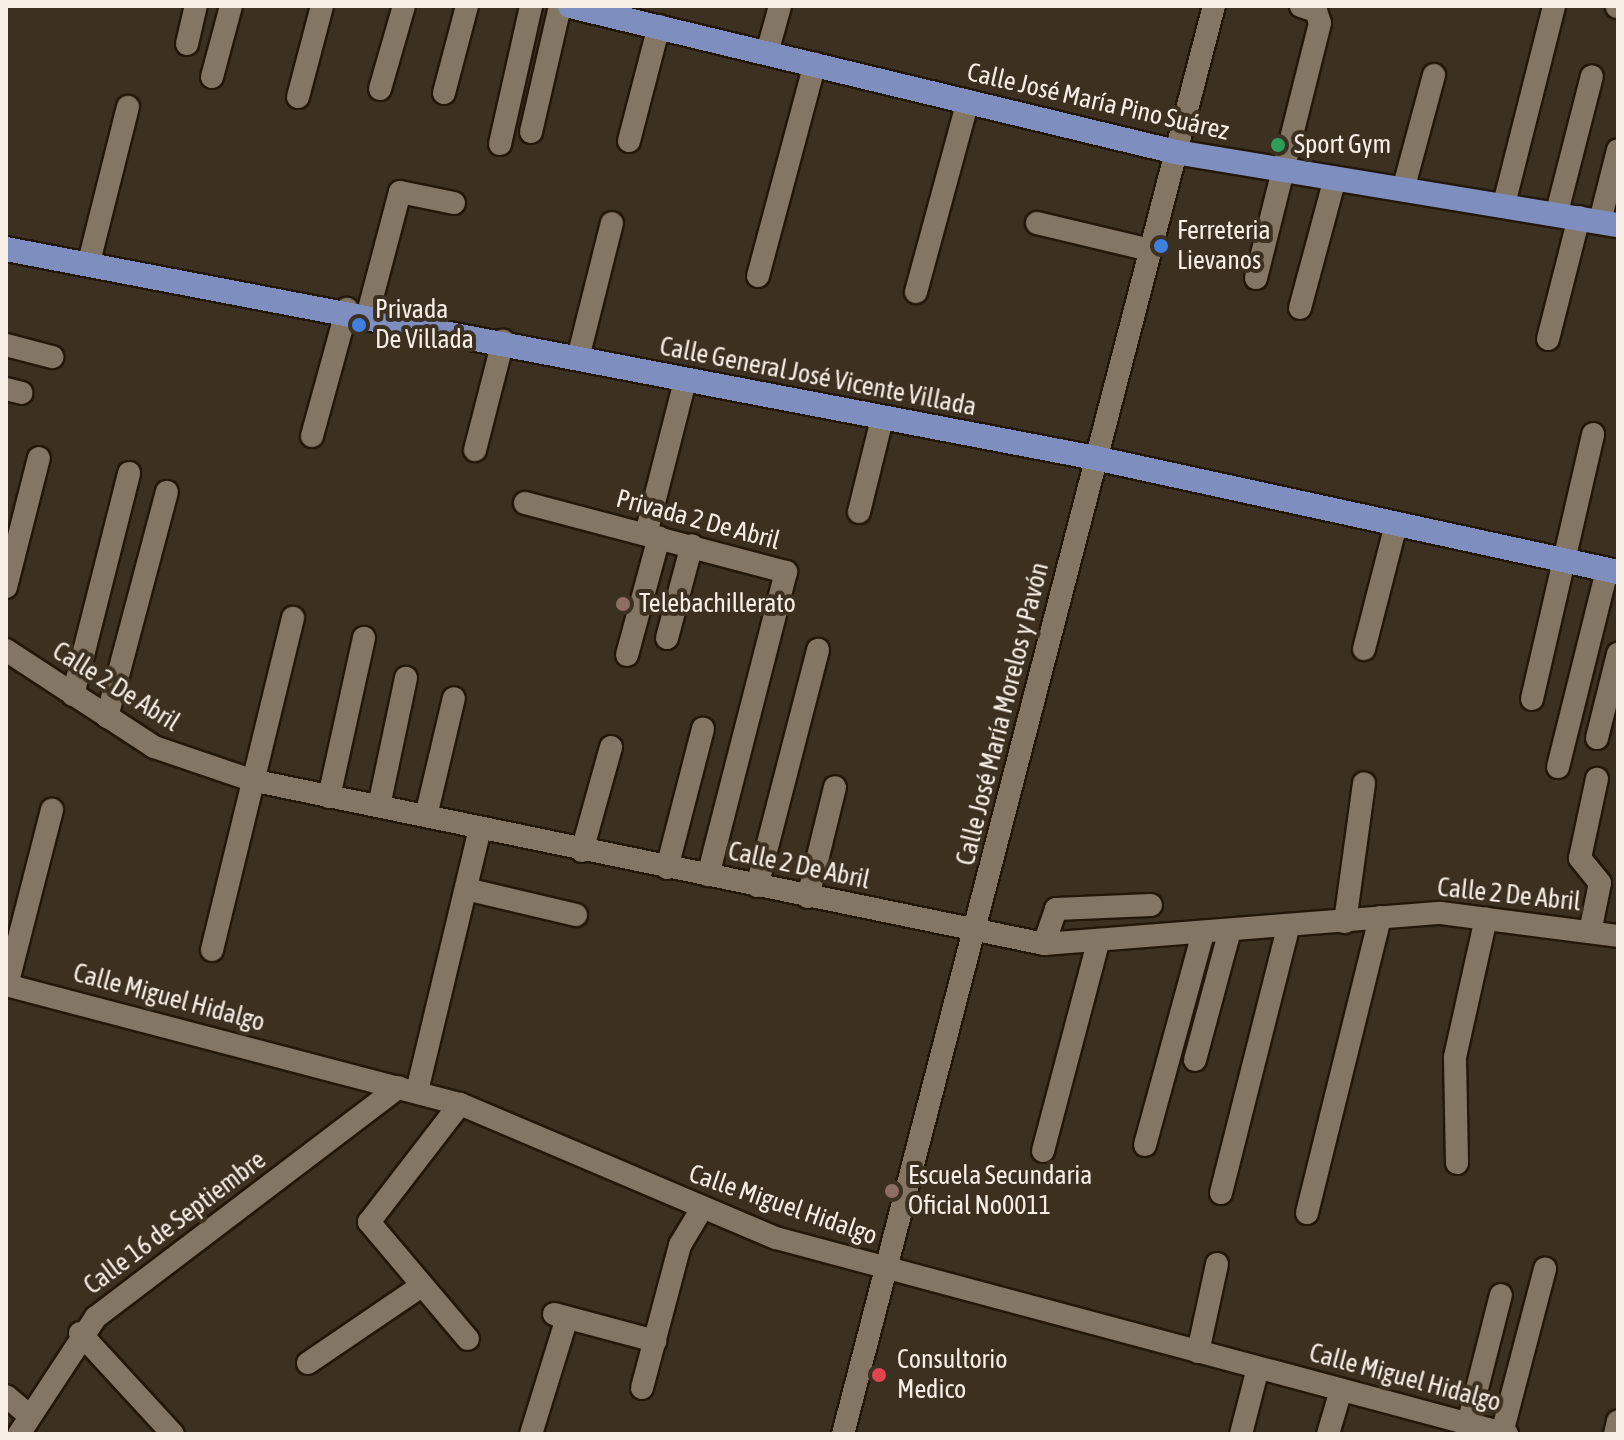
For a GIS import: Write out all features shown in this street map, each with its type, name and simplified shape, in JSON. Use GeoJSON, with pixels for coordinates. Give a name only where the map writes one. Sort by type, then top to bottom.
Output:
{"type":"FeatureCollection","features":[{"type":"Feature","properties":{"kind":"main road","name":"Calle José María Pino Suárez"},"geometry":{"type":"LineString","coordinates":[[570,6],[646,18],[767,53],[1176,152],[1588,218]]}},
{"type":"Feature","properties":{"kind":"main road","name":"Calle General José Vicente Villada"},"geometry":{"type":"LineString","coordinates":[[6,249],[357,311],[685,381],[1095,458],[1612,571]]}},
{"type":"Feature","properties":{"kind":"street"},"geometry":{"type":"LineString","coordinates":[[187,44],[196,6]]}},
{"type":"Feature","properties":{"kind":"street"},"geometry":{"type":"LineString","coordinates":[[212,77],[231,6]]}},
{"type":"Feature","properties":{"kind":"street"},"geometry":{"type":"LineString","coordinates":[[298,97],[322,6]]}},
{"type":"Feature","properties":{"kind":"street"},"geometry":{"type":"LineString","coordinates":[[380,89],[404,6]]}},
{"type":"Feature","properties":{"kind":"street"},"geometry":{"type":"LineString","coordinates":[[444,93],[467,6]]}},
{"type":"Feature","properties":{"kind":"street"},"geometry":{"type":"LineString","coordinates":[[500,144],[531,6]]}},
{"type":"Feature","properties":{"kind":"street"},"geometry":{"type":"LineString","coordinates":[[531,132],[560,6]]}},
{"type":"Feature","properties":{"kind":"street"},"geometry":{"type":"LineString","coordinates":[[767,53],[780,6]]}},
{"type":"Feature","properties":{"kind":"street","name":"Calle José María Morelos y Pavón"},"geometry":{"type":"LineString","coordinates":[[843,1434],[977,932],[1095,458],[1214,6]]}},
{"type":"Feature","properties":{"kind":"street"},"geometry":{"type":"LineString","coordinates":[[1256,278],[1286,170],[1320,23],[1316,11],[1301,6]]}},
{"type":"Feature","properties":{"kind":"street"},"geometry":{"type":"LineString","coordinates":[[1504,204],[1554,6]]}},
{"type":"Feature","properties":{"kind":"street"},"geometry":{"type":"LineString","coordinates":[[629,141],[646,18]]}},
{"type":"Feature","properties":{"kind":"street"},"geometry":{"type":"LineString","coordinates":[[758,276],[815,64]]}},
{"type":"Feature","properties":{"kind":"street"},"geometry":{"type":"LineString","coordinates":[[1403,190],[1434,75]]}},
{"type":"Feature","properties":{"kind":"street"},"geometry":{"type":"LineString","coordinates":[[1588,218],[1592,76]]}},
{"type":"Feature","properties":{"kind":"street"},"geometry":{"type":"LineString","coordinates":[[916,292],[968,101]]}},
{"type":"Feature","properties":{"kind":"street"},"geometry":{"type":"LineString","coordinates":[[89,262],[128,107]]}},
{"type":"Feature","properties":{"kind":"street"},"geometry":{"type":"LineString","coordinates":[[1548,339],[1588,218],[1618,150]]}},
{"type":"Feature","properties":{"kind":"street"},"geometry":{"type":"LineString","coordinates":[[1300,308],[1335,178]]}},
{"type":"Feature","properties":{"kind":"street"},"geometry":{"type":"LineString","coordinates":[[312,436],[400,192],[454,203]]}},
{"type":"Feature","properties":{"kind":"street"},"geometry":{"type":"LineString","coordinates":[[578,358],[612,223]]}},
{"type":"Feature","properties":{"kind":"street"},"geometry":{"type":"LineString","coordinates":[[1037,223],[1150,250]]}},
{"type":"Feature","properties":{"kind":"street"},"geometry":{"type":"LineString","coordinates":[[475,450],[503,341]]}},
{"type":"Feature","properties":{"kind":"street"},"geometry":{"type":"LineString","coordinates":[[6,345],[52,357]]}},
{"type":"Feature","properties":{"kind":"street"},"geometry":{"type":"LineString","coordinates":[[627,655],[685,381]]}},
{"type":"Feature","properties":{"kind":"street"},"geometry":{"type":"LineString","coordinates":[[859,512],[882,419]]}},
{"type":"Feature","properties":{"kind":"street"},"geometry":{"type":"LineString","coordinates":[[1532,699],[1593,434]]}},
{"type":"Feature","properties":{"kind":"street"},"geometry":{"type":"LineString","coordinates":[[6,587],[39,458]]}},
{"type":"Feature","properties":{"kind":"street"},"geometry":{"type":"LineString","coordinates":[[73,695],[129,473]]}},
{"type":"Feature","properties":{"kind":"street"},"geometry":{"type":"LineString","coordinates":[[107,717],[167,492]]}},
{"type":"Feature","properties":{"kind":"street","name":"Privada 2 De Abril"},"geometry":{"type":"LineString","coordinates":[[525,503],[692,545],[787,575],[708,875]]}},
{"type":"Feature","properties":{"kind":"street"},"geometry":{"type":"LineString","coordinates":[[1364,649],[1396,524]]}},
{"type":"Feature","properties":{"kind":"street"},"geometry":{"type":"LineString","coordinates":[[667,638],[692,545]]}},
{"type":"Feature","properties":{"kind":"street"},"geometry":{"type":"LineString","coordinates":[[1558,767],[1612,571]]}},
{"type":"Feature","properties":{"kind":"street"},"geometry":{"type":"LineString","coordinates":[[212,950],[251,780],[293,618]]}},
{"type":"Feature","properties":{"kind":"street"},"geometry":{"type":"LineString","coordinates":[[329,797],[364,638]]}},
{"type":"Feature","properties":{"kind":"street","name":"Calle 2 De Abril"},"geometry":{"type":"LineString","coordinates":[[6,650],[107,717],[184,760],[251,780],[582,851],[1044,944],[1098,943],[1380,917],[1486,918],[1618,936]]}},
{"type":"Feature","properties":{"kind":"street"},"geometry":{"type":"LineString","coordinates":[[757,886],[818,650]]}},
{"type":"Feature","properties":{"kind":"street"},"geometry":{"type":"LineString","coordinates":[[1597,738],[1618,654]]}},
{"type":"Feature","properties":{"kind":"street"},"geometry":{"type":"LineString","coordinates":[[379,806],[406,678]]}},
{"type":"Feature","properties":{"kind":"street"},"geometry":{"type":"LineString","coordinates":[[426,816],[454,698]]}},
{"type":"Feature","properties":{"kind":"street"},"geometry":{"type":"LineString","coordinates":[[667,868],[703,729]]}},
{"type":"Feature","properties":{"kind":"street"},"geometry":{"type":"LineString","coordinates":[[582,851],[611,747]]}},
{"type":"Feature","properties":{"kind":"street"},"geometry":{"type":"LineString","coordinates":[[1590,932],[1600,883],[1580,858],[1597,779]]}},
{"type":"Feature","properties":{"kind":"street"},"geometry":{"type":"LineString","coordinates":[[1345,922],[1364,783]]}},
{"type":"Feature","properties":{"kind":"street"},"geometry":{"type":"LineString","coordinates":[[808,897],[835,787]]}},
{"type":"Feature","properties":{"kind":"street"},"geometry":{"type":"LineString","coordinates":[[6,985],[52,810]]}},
{"type":"Feature","properties":{"kind":"street"},"geometry":{"type":"LineString","coordinates":[[408,1089],[466,889],[480,828]]}},
{"type":"Feature","properties":{"kind":"street"},"geometry":{"type":"LineString","coordinates":[[466,889],[576,915]]}},
{"type":"Feature","properties":{"kind":"street"},"geometry":{"type":"LineString","coordinates":[[1044,944],[1056,909],[1151,905]]}},
{"type":"Feature","properties":{"kind":"street"},"geometry":{"type":"LineString","coordinates":[[1307,1213],[1380,917]]}},
{"type":"Feature","properties":{"kind":"street"},"geometry":{"type":"LineString","coordinates":[[1457,1163],[1455,1057],[1486,918]]}},
{"type":"Feature","properties":{"kind":"street"},"geometry":{"type":"LineString","coordinates":[[1221,1193],[1289,925]]}},
{"type":"Feature","properties":{"kind":"street"},"geometry":{"type":"LineString","coordinates":[[1195,1060],[1230,930]]}},
{"type":"Feature","properties":{"kind":"street"},"geometry":{"type":"LineString","coordinates":[[1145,1145],[1203,933]]}},
{"type":"Feature","properties":{"kind":"street"},"geometry":{"type":"LineString","coordinates":[[1043,1151],[1098,943]]}},
{"type":"Feature","properties":{"kind":"street","name":"Calle Miguel Hidalgo"},"geometry":{"type":"LineString","coordinates":[[6,985],[460,1104],[701,1210],[887,1270],[1341,1390],[1431,1424],[1490,1431]]}},
{"type":"Feature","properties":{"kind":"street","name":"Calle 16 de Septiembre"},"geometry":{"type":"LineString","coordinates":[[25,1425],[80,1333],[408,1089]]}},
{"type":"Feature","properties":{"kind":"street"},"geometry":{"type":"LineString","coordinates":[[460,1104],[369,1222],[420,1287],[468,1339]]}},
{"type":"Feature","properties":{"kind":"street"},"geometry":{"type":"LineString","coordinates":[[642,1388],[680,1245],[701,1210]]}},
{"type":"Feature","properties":{"kind":"street"},"geometry":{"type":"LineString","coordinates":[[1198,1352],[1217,1264]]}},
{"type":"Feature","properties":{"kind":"street"},"geometry":{"type":"LineString","coordinates":[[1490,1431],[1545,1269]]}},
{"type":"Feature","properties":{"kind":"street"},"geometry":{"type":"LineString","coordinates":[[308,1363],[420,1287]]}},
{"type":"Feature","properties":{"kind":"street"},"geometry":{"type":"LineString","coordinates":[[1490,1431],[1501,1295]]}},
{"type":"Feature","properties":{"kind":"street"},"geometry":{"type":"LineString","coordinates":[[531,1434],[560,1316],[655,1341]]}},
{"type":"Feature","properties":{"kind":"street"},"geometry":{"type":"LineString","coordinates":[[80,1333],[173,1434]]}},
{"type":"Feature","properties":{"kind":"street"},"geometry":{"type":"LineString","coordinates":[[1241,1434],[1258,1368]]}},
{"type":"Feature","properties":{"kind":"street"},"geometry":{"type":"LineString","coordinates":[[1328,1434],[1341,1390]]}},
{"type":"Feature","properties":{"kind":"street"},"geometry":{"type":"LineString","coordinates":[[6,1396],[25,1425]]}},
{"type":"Feature","properties":{"kind":"street"},"geometry":{"type":"LineString","coordinates":[[1615,1434],[1618,1421]]}},
{"type":"Feature","properties":{"kind":"place","name":"Sport Gym"},"geometry":{"type":"Point","coordinates":[1278,145]}},
{"type":"Feature","properties":{"kind":"place","name":"Ferreteria Lievanos"},"geometry":{"type":"Point","coordinates":[1161,246]}},
{"type":"Feature","properties":{"kind":"place","name":"Privada De Villada"},"geometry":{"type":"Point","coordinates":[359,325]}},
{"type":"Feature","properties":{"kind":"place","name":"Telebachillerato"},"geometry":{"type":"Point","coordinates":[623,604]}},
{"type":"Feature","properties":{"kind":"place","name":"Escuela Secundaria Oficial No0011"},"geometry":{"type":"Point","coordinates":[892,1191]}},
{"type":"Feature","properties":{"kind":"place","name":"Consultorio Medico"},"geometry":{"type":"Point","coordinates":[879,1375]}}]}
